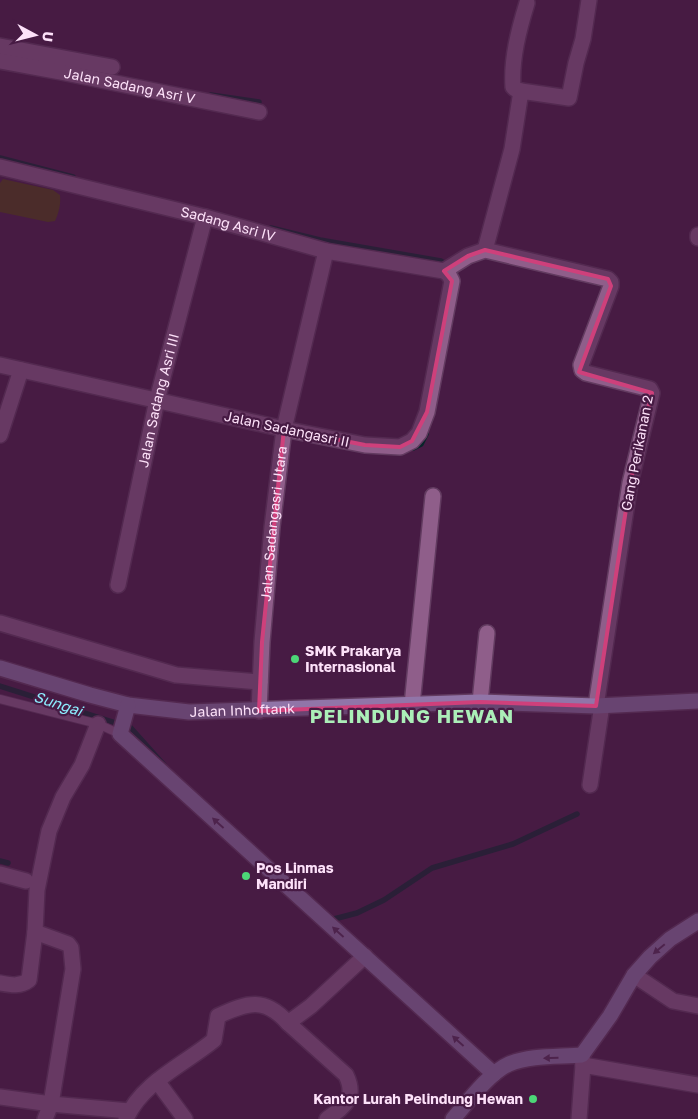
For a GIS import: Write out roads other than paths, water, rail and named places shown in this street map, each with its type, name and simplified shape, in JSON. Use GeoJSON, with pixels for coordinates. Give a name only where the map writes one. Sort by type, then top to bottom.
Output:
{"type":"FeatureCollection","features":[{"type":"Feature","properties":{"kind":"street"},"geometry":{"type":"LineString","coordinates":[[527,3],[521,23],[513,67],[513,87],[521,91],[569,98],[583,39],[589,0]]}},
{"type":"Feature","properties":{"kind":"street"},"geometry":{"type":"LineString","coordinates":[[0,46],[112,67]]}},
{"type":"Feature","properties":{"kind":"street","name":"Jalan Sadang Asri V"},"geometry":{"type":"LineString","coordinates":[[0,61],[259,112]]}},
{"type":"Feature","properties":{"kind":"street"},"geometry":{"type":"LineString","coordinates":[[449,271],[468,256],[484,250],[512,149],[521,91]]}},
{"type":"Feature","properties":{"kind":"street","name":"Sadang Asri IV"},"geometry":{"type":"LineString","coordinates":[[0,167],[205,217],[326,251],[449,271]]}},
{"type":"Feature","properties":{"kind":"street","name":"Jalan Sadang Asri III"},"geometry":{"type":"LineString","coordinates":[[118,585],[157,400],[205,217]]}},
{"type":"Feature","properties":{"kind":"street","name":"Gang Perikanan 2"},"geometry":{"type":"LineString","coordinates":[[484,250],[608,279],[611,282],[611,286],[582,365],[582,370],[586,373],[650,389],[652,393],[630,483],[599,706]]}},
{"type":"Feature","properties":{"kind":"street","name":"Jalan Sadangasri Utara"},"geometry":{"type":"LineString","coordinates":[[259,711],[262,642],[272,528],[284,429],[326,251]]}},
{"type":"Feature","properties":{"kind":"street","name":"Jalan Sadangasri II"},"geometry":{"type":"LineString","coordinates":[[0,366],[284,429],[365,444],[400,447],[412,441],[419,433],[427,412],[449,271]]}},
{"type":"Feature","properties":{"kind":"street"},"geometry":{"type":"LineString","coordinates":[[0,435],[21,370]]}},
{"type":"Feature","properties":{"kind":"street"},"geometry":{"type":"LineString","coordinates":[[412,705],[433,496]]}},
{"type":"Feature","properties":{"kind":"street"},"geometry":{"type":"LineString","coordinates":[[0,623],[176,675],[260,682]]}},
{"type":"Feature","properties":{"kind":"street"},"geometry":{"type":"LineString","coordinates":[[480,702],[486,633]]}},
{"type":"Feature","properties":{"kind":"street","name":"Jalan Inhoftank"},"geometry":{"type":"LineString","coordinates":[[0,668],[128,705],[189,712],[480,702],[599,706],[698,701]]}},
{"type":"Feature","properties":{"kind":"street"},"geometry":{"type":"LineString","coordinates":[[128,705],[120,734],[494,1074]]}},
{"type":"Feature","properties":{"kind":"street"},"geometry":{"type":"LineString","coordinates":[[590,785],[599,706]]}},
{"type":"Feature","properties":{"kind":"street"},"geometry":{"type":"LineString","coordinates":[[0,983],[16,986],[29,980],[35,932],[37,890],[49,831],[64,797],[82,765],[98,724]]}},
{"type":"Feature","properties":{"kind":"street"},"geometry":{"type":"LineString","coordinates":[[0,874],[26,881]]}},
{"type":"Feature","properties":{"kind":"street"},"geometry":{"type":"LineString","coordinates":[[579,1119],[583,1060],[634,975],[656,951],[698,920]]}},
{"type":"Feature","properties":{"kind":"street"},"geometry":{"type":"LineString","coordinates":[[35,932],[68,944],[73,957],[69,998],[51,1104],[44,1119]]}},
{"type":"Feature","properties":{"kind":"street"},"geometry":{"type":"LineString","coordinates":[[288,1023],[311,1006],[365,956]]}},
{"type":"Feature","properties":{"kind":"street"},"geometry":{"type":"LineString","coordinates":[[634,975],[673,1000],[698,1006]]}},
{"type":"Feature","properties":{"kind":"street"},"geometry":{"type":"LineString","coordinates":[[0,1097],[128,1115],[134,1103],[157,1081],[214,1040],[217,1018],[220,1014],[254,1003],[267,1006],[281,1015],[346,1075],[351,1086],[349,1097],[342,1108],[327,1119]]}},
{"type":"Feature","properties":{"kind":"street"},"geometry":{"type":"LineString","coordinates":[[453,1119],[494,1074],[508,1064],[531,1058],[583,1060],[698,1085]]}},
{"type":"Feature","properties":{"kind":"street"},"geometry":{"type":"LineString","coordinates":[[157,1081],[185,1119]]}},
{"type":"Feature","properties":{"kind":"lane"},"geometry":{"type":"LineString","coordinates":[[0,699],[98,724],[120,734]]}},
{"type":"Feature","properties":{"kind":"waterway"},"geometry":{"type":"LineString","coordinates":[[211,95],[259,102]]}},
{"type":"Feature","properties":{"kind":"waterway"},"geometry":{"type":"LineString","coordinates":[[0,158],[73,177]]}},
{"type":"Feature","properties":{"kind":"waterway"},"geometry":{"type":"LineString","coordinates":[[271,228],[320,240],[441,261],[449,266]]}},
{"type":"Feature","properties":{"kind":"waterway"},"geometry":{"type":"LineString","coordinates":[[413,448],[421,444],[426,434]]}},
{"type":"Feature","properties":{"kind":"waterway","name":"Sungai"},"geometry":{"type":"LineString","coordinates":[[0,686],[116,723]]}},
{"type":"Feature","properties":{"kind":"waterway"},"geometry":{"type":"LineString","coordinates":[[126,725],[130,727],[164,765]]}},
{"type":"Feature","properties":{"kind":"waterway"},"geometry":{"type":"LineString","coordinates":[[334,919],[357,913],[384,900],[432,868],[513,844],[577,814]]}},
{"type":"Feature","properties":{"kind":"waterway"},"geometry":{"type":"LineString","coordinates":[[0,861],[8,863]]}},
{"type":"Feature","properties":{"kind":"place","name":"SMK Prakarya Internasional"},"geometry":{"type":"Point","coordinates":[295,659]}},
{"type":"Feature","properties":{"kind":"place","name":"Pos Linmas Mandiri"},"geometry":{"type":"Point","coordinates":[246,876]}},
{"type":"Feature","properties":{"kind":"place","name":"Kantor Lurah Pelindung Hewan"},"geometry":{"type":"Point","coordinates":[533,1099]}},
{"type":"Feature","properties":{"kind":"district","name":"PELINDUNG HEWAN"},"geometry":{"type":"Point","coordinates":[412,716]}}]}
